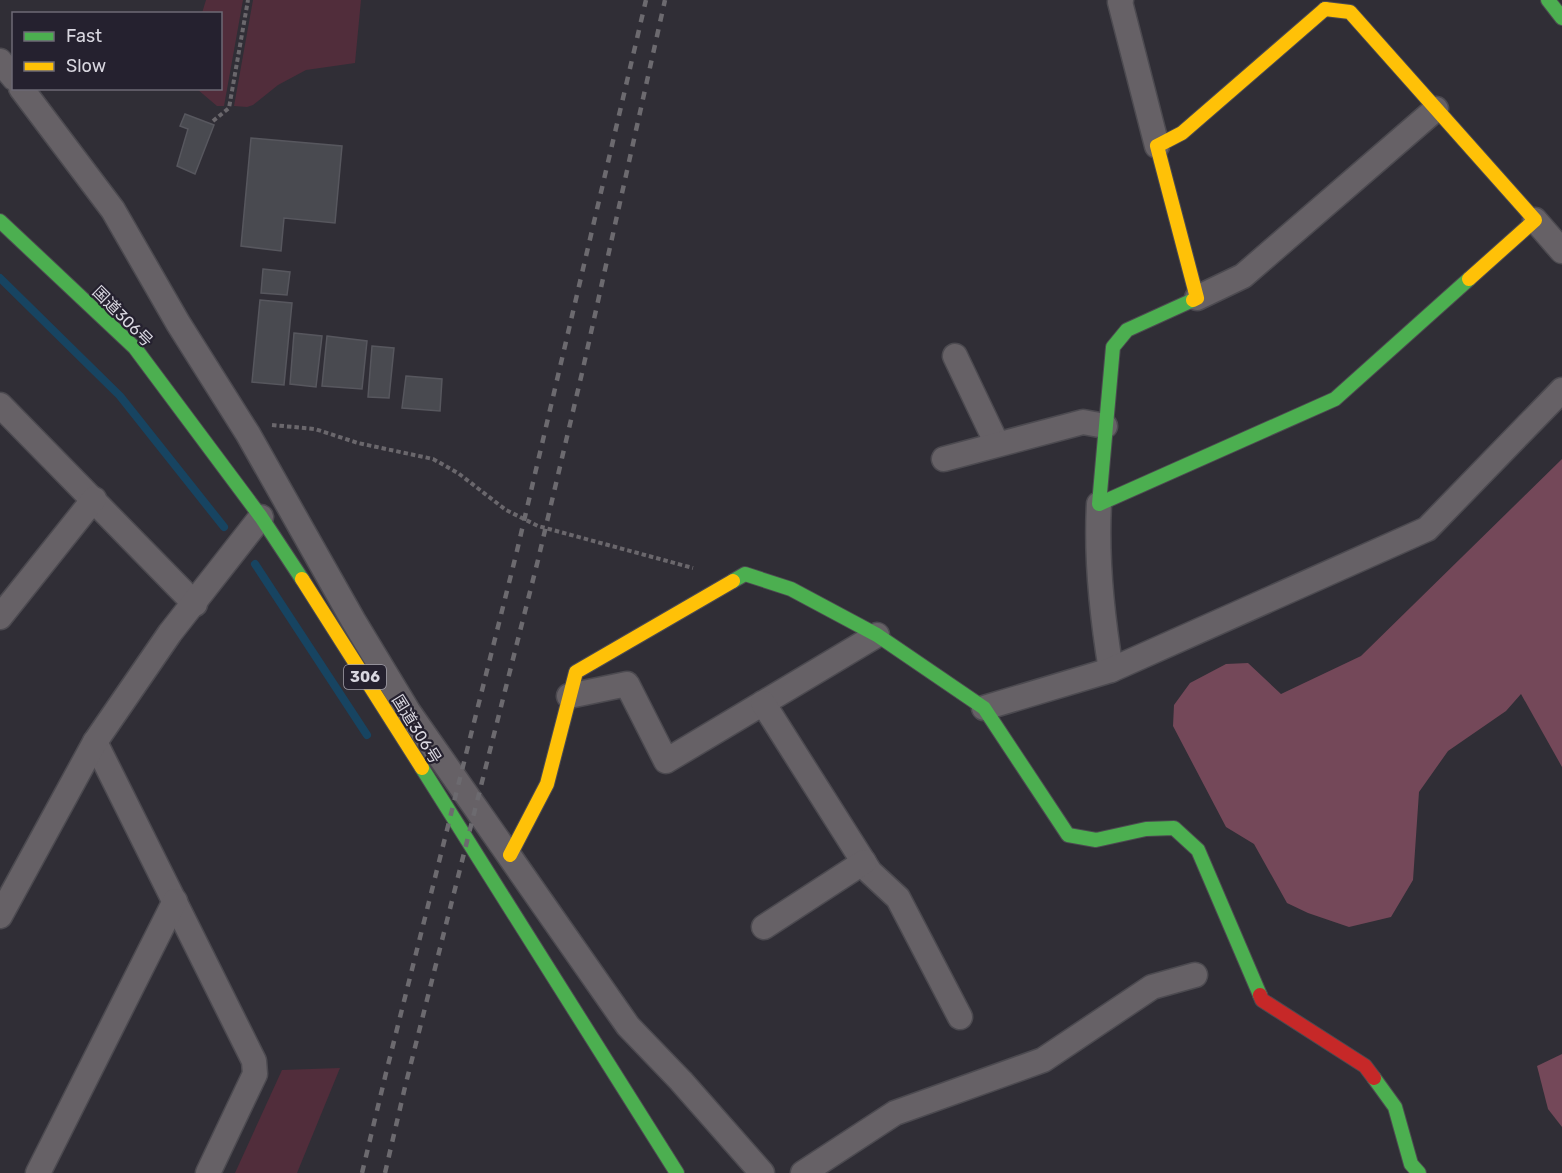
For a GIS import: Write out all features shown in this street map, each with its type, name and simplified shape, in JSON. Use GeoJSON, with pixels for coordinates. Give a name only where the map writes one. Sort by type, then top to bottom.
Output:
{"type":"FeatureCollection","features":[{"type":"Feature","properties":{"kind":"main road"},"geometry":{"type":"LineString","coordinates":[[1548,0],[1562,18]]}},
{"type":"Feature","properties":{"kind":"main road"},"geometry":{"type":"LineString","coordinates":[[1325,9],[1350,12],[1436,109],[1534,220],[1335,399],[1099,504],[1113,347],[1127,330],[1197,298],[1157,146],[1182,134],[1325,9]]}},
{"type":"Feature","properties":{"kind":"main road","name":"国道306号"},"geometry":{"type":"LineString","coordinates":[[0,221],[135,348],[261,517],[320,606],[677,1173]]}},
{"type":"Feature","properties":{"kind":"main road"},"geometry":{"type":"LineString","coordinates":[[510,855],[547,784],[576,672],[745,574],[791,589],[877,635],[984,708],[1068,835],[1096,840],[1146,829],[1174,828],[1198,849],[1263,1000],[1365,1066],[1395,1107],[1411,1164],[1419,1173]]}},
{"type":"Feature","properties":{"kind":"street"},"geometry":{"type":"LineString","coordinates":[[1121,0],[1157,146]]}},
{"type":"Feature","properties":{"kind":"street"},"geometry":{"type":"LineString","coordinates":[[0,60],[12,75]]}},
{"type":"Feature","properties":{"kind":"street"},"geometry":{"type":"LineString","coordinates":[[23,90],[113,210],[178,322],[246,431],[353,620],[408,711],[628,1026],[681,1081],[762,1173]]}},
{"type":"Feature","properties":{"kind":"street"},"geometry":{"type":"LineString","coordinates":[[1197,298],[1243,276],[1436,109]]}},
{"type":"Feature","properties":{"kind":"street"},"geometry":{"type":"LineString","coordinates":[[1534,220],[1562,251]]}},
{"type":"Feature","properties":{"kind":"street"},"geometry":{"type":"LineString","coordinates":[[955,356],[998,444]]}},
{"type":"Feature","properties":{"kind":"street"},"geometry":{"type":"LineString","coordinates":[[984,708],[1111,670],[1427,530],[1562,390]]}},
{"type":"Feature","properties":{"kind":"street"},"geometry":{"type":"LineString","coordinates":[[0,405],[195,604]]}},
{"type":"Feature","properties":{"kind":"street"},"geometry":{"type":"LineString","coordinates":[[944,459],[1083,422],[1105,426]]}},
{"type":"Feature","properties":{"kind":"street"},"geometry":{"type":"LineString","coordinates":[[0,617],[94,499]]}},
{"type":"Feature","properties":{"kind":"street"},"geometry":{"type":"LineString","coordinates":[[1099,504],[1101,578],[1105,633],[1111,670]]}},
{"type":"Feature","properties":{"kind":"street"},"geometry":{"type":"LineString","coordinates":[[0,916],[95,742],[170,633],[261,517]]}},
{"type":"Feature","properties":{"kind":"street"},"geometry":{"type":"LineString","coordinates":[[569,696],[627,684],[666,761],[877,635]]}},
{"type":"Feature","properties":{"kind":"street"},"geometry":{"type":"LineString","coordinates":[[763,703],[870,872],[898,898],[960,1017]]}},
{"type":"Feature","properties":{"kind":"street"},"geometry":{"type":"LineString","coordinates":[[95,742],[254,1061],[255,1074],[208,1173]]}},
{"type":"Feature","properties":{"kind":"street"},"geometry":{"type":"LineString","coordinates":[[764,927],[864,862]]}},
{"type":"Feature","properties":{"kind":"street"},"geometry":{"type":"LineString","coordinates":[[38,1173],[175,901]]}},
{"type":"Feature","properties":{"kind":"street"},"geometry":{"type":"LineString","coordinates":[[803,1173],[895,1113],[1043,1060],[1152,987],[1195,975]]}},
{"type":"Feature","properties":{"kind":"path"},"geometry":{"type":"LineString","coordinates":[[213,121],[229,108],[248,0]]}},
{"type":"Feature","properties":{"kind":"path"},"geometry":{"type":"LineString","coordinates":[[246,431],[261,424],[315,429],[358,443],[433,459],[458,473],[506,510],[537,526],[697,569]]}},
{"type":"Feature","properties":{"kind":"shaded area"},"geometry":{"type":"Polygon","coordinates":[[[206,0],[243,0],[224,106],[217,106],[198,90],[222,90],[222,12],[202,12],[206,0]]]}},
{"type":"Feature","properties":{"kind":"shaded area"},"geometry":{"type":"Polygon","coordinates":[[[253,0],[361,0],[355,63],[306,70],[278,85],[253,105],[234,106],[253,0]]]}},
{"type":"Feature","properties":{"kind":"shaded area"},"geometry":{"type":"Polygon","coordinates":[[[1562,459],[1562,767],[1521,694],[1506,711],[1448,751],[1419,792],[1413,880],[1391,917],[1349,927],[1287,903],[1254,844],[1226,827],[1173,726],[1174,705],[1190,683],[1226,664],[1248,663],[1281,694],[1361,656],[1562,459]]]}},
{"type":"Feature","properties":{"kind":"shaded area"},"geometry":{"type":"Polygon","coordinates":[[[1562,1054],[1562,1127],[1548,1109],[1537,1066],[1562,1054]]]}},
{"type":"Feature","properties":{"kind":"shaded area"},"geometry":{"type":"Polygon","coordinates":[[[340,1068],[297,1173],[235,1173],[282,1070],[340,1068]]]}},
{"type":"Feature","properties":{"kind":"building"},"geometry":{"type":"Polygon","coordinates":[[[185,114],[214,125],[195,174],[177,166],[188,129],[180,126],[185,114]]]}},
{"type":"Feature","properties":{"kind":"building"},"geometry":{"type":"Polygon","coordinates":[[[251,138],[342,146],[335,223],[284,218],[281,251],[241,246],[251,138]]]}},
{"type":"Feature","properties":{"kind":"building"},"geometry":{"type":"Polygon","coordinates":[[[263,269],[290,272],[287,295],[261,293],[263,269]]]}},
{"type":"Feature","properties":{"kind":"building"},"geometry":{"type":"Polygon","coordinates":[[[260,300],[292,303],[284,385],[252,382],[260,300]]]}},
{"type":"Feature","properties":{"kind":"building"},"geometry":{"type":"Polygon","coordinates":[[[294,333],[322,336],[316,387],[290,384],[294,333]]]}},
{"type":"Feature","properties":{"kind":"building"},"geometry":{"type":"Polygon","coordinates":[[[327,336],[367,341],[362,389],[322,386],[327,336]]]}},
{"type":"Feature","properties":{"kind":"building"},"geometry":{"type":"Polygon","coordinates":[[[372,346],[394,348],[389,398],[368,397],[372,346]]]}},
{"type":"Feature","properties":{"kind":"building"},"geometry":{"type":"Polygon","coordinates":[[[406,376],[442,379],[440,411],[402,408],[406,376]]]}},
{"type":"Feature","properties":{"kind":"waterway"},"geometry":{"type":"LineString","coordinates":[[0,278],[120,396],[224,527]]}},
{"type":"Feature","properties":{"kind":"waterway"},"geometry":{"type":"LineString","coordinates":[[255,564],[367,735]]}},
{"type":"Feature","properties":{"kind":"railway"},"geometry":{"type":"LineString","coordinates":[[362,1173],[516,555],[646,0]]}},
{"type":"Feature","properties":{"kind":"railway"},"geometry":{"type":"LineString","coordinates":[[385,1173],[538,560],[665,0]]}},
{"type":"Feature","properties":{"kind":"traffic: fast"},"geometry":{"type":"LineString","coordinates":[[1548,0],[1562,18]]}},
{"type":"Feature","properties":{"kind":"traffic: fast"},"geometry":{"type":"LineString","coordinates":[[0,221],[135,348],[261,517],[302,579]]}},
{"type":"Feature","properties":{"kind":"traffic: fast"},"geometry":{"type":"LineString","coordinates":[[1193,300],[1127,330],[1113,347],[1099,504],[1335,399],[1469,279]]}},
{"type":"Feature","properties":{"kind":"traffic: fast"},"geometry":{"type":"LineString","coordinates":[[733,581],[745,574],[791,589],[877,635],[984,708],[1068,835],[1096,840],[1146,829],[1174,828],[1198,850],[1260,995]]}},
{"type":"Feature","properties":{"kind":"traffic: fast"},"geometry":{"type":"LineString","coordinates":[[422,768],[677,1173]]}},
{"type":"Feature","properties":{"kind":"traffic: fast"},"geometry":{"type":"LineString","coordinates":[[1374,1078],[1395,1107],[1411,1164],[1419,1173]]}},
{"type":"Feature","properties":{"kind":"traffic: slow"},"geometry":{"type":"LineString","coordinates":[[1325,9],[1350,12],[1535,220],[1469,279]]}},
{"type":"Feature","properties":{"kind":"traffic: slow"},"geometry":{"type":"LineString","coordinates":[[1193,300],[1197,298],[1157,146],[1182,133],[1325,9]]}},
{"type":"Feature","properties":{"kind":"traffic: slow"},"geometry":{"type":"LineString","coordinates":[[302,579],[422,768]]}},
{"type":"Feature","properties":{"kind":"traffic: slow"},"geometry":{"type":"LineString","coordinates":[[510,855],[547,784],[576,672],[733,581]]}},
{"type":"Feature","properties":{"kind":"traffic: jam"},"geometry":{"type":"LineString","coordinates":[[1260,995],[1262,1000],[1365,1066],[1374,1078]]}}]}
